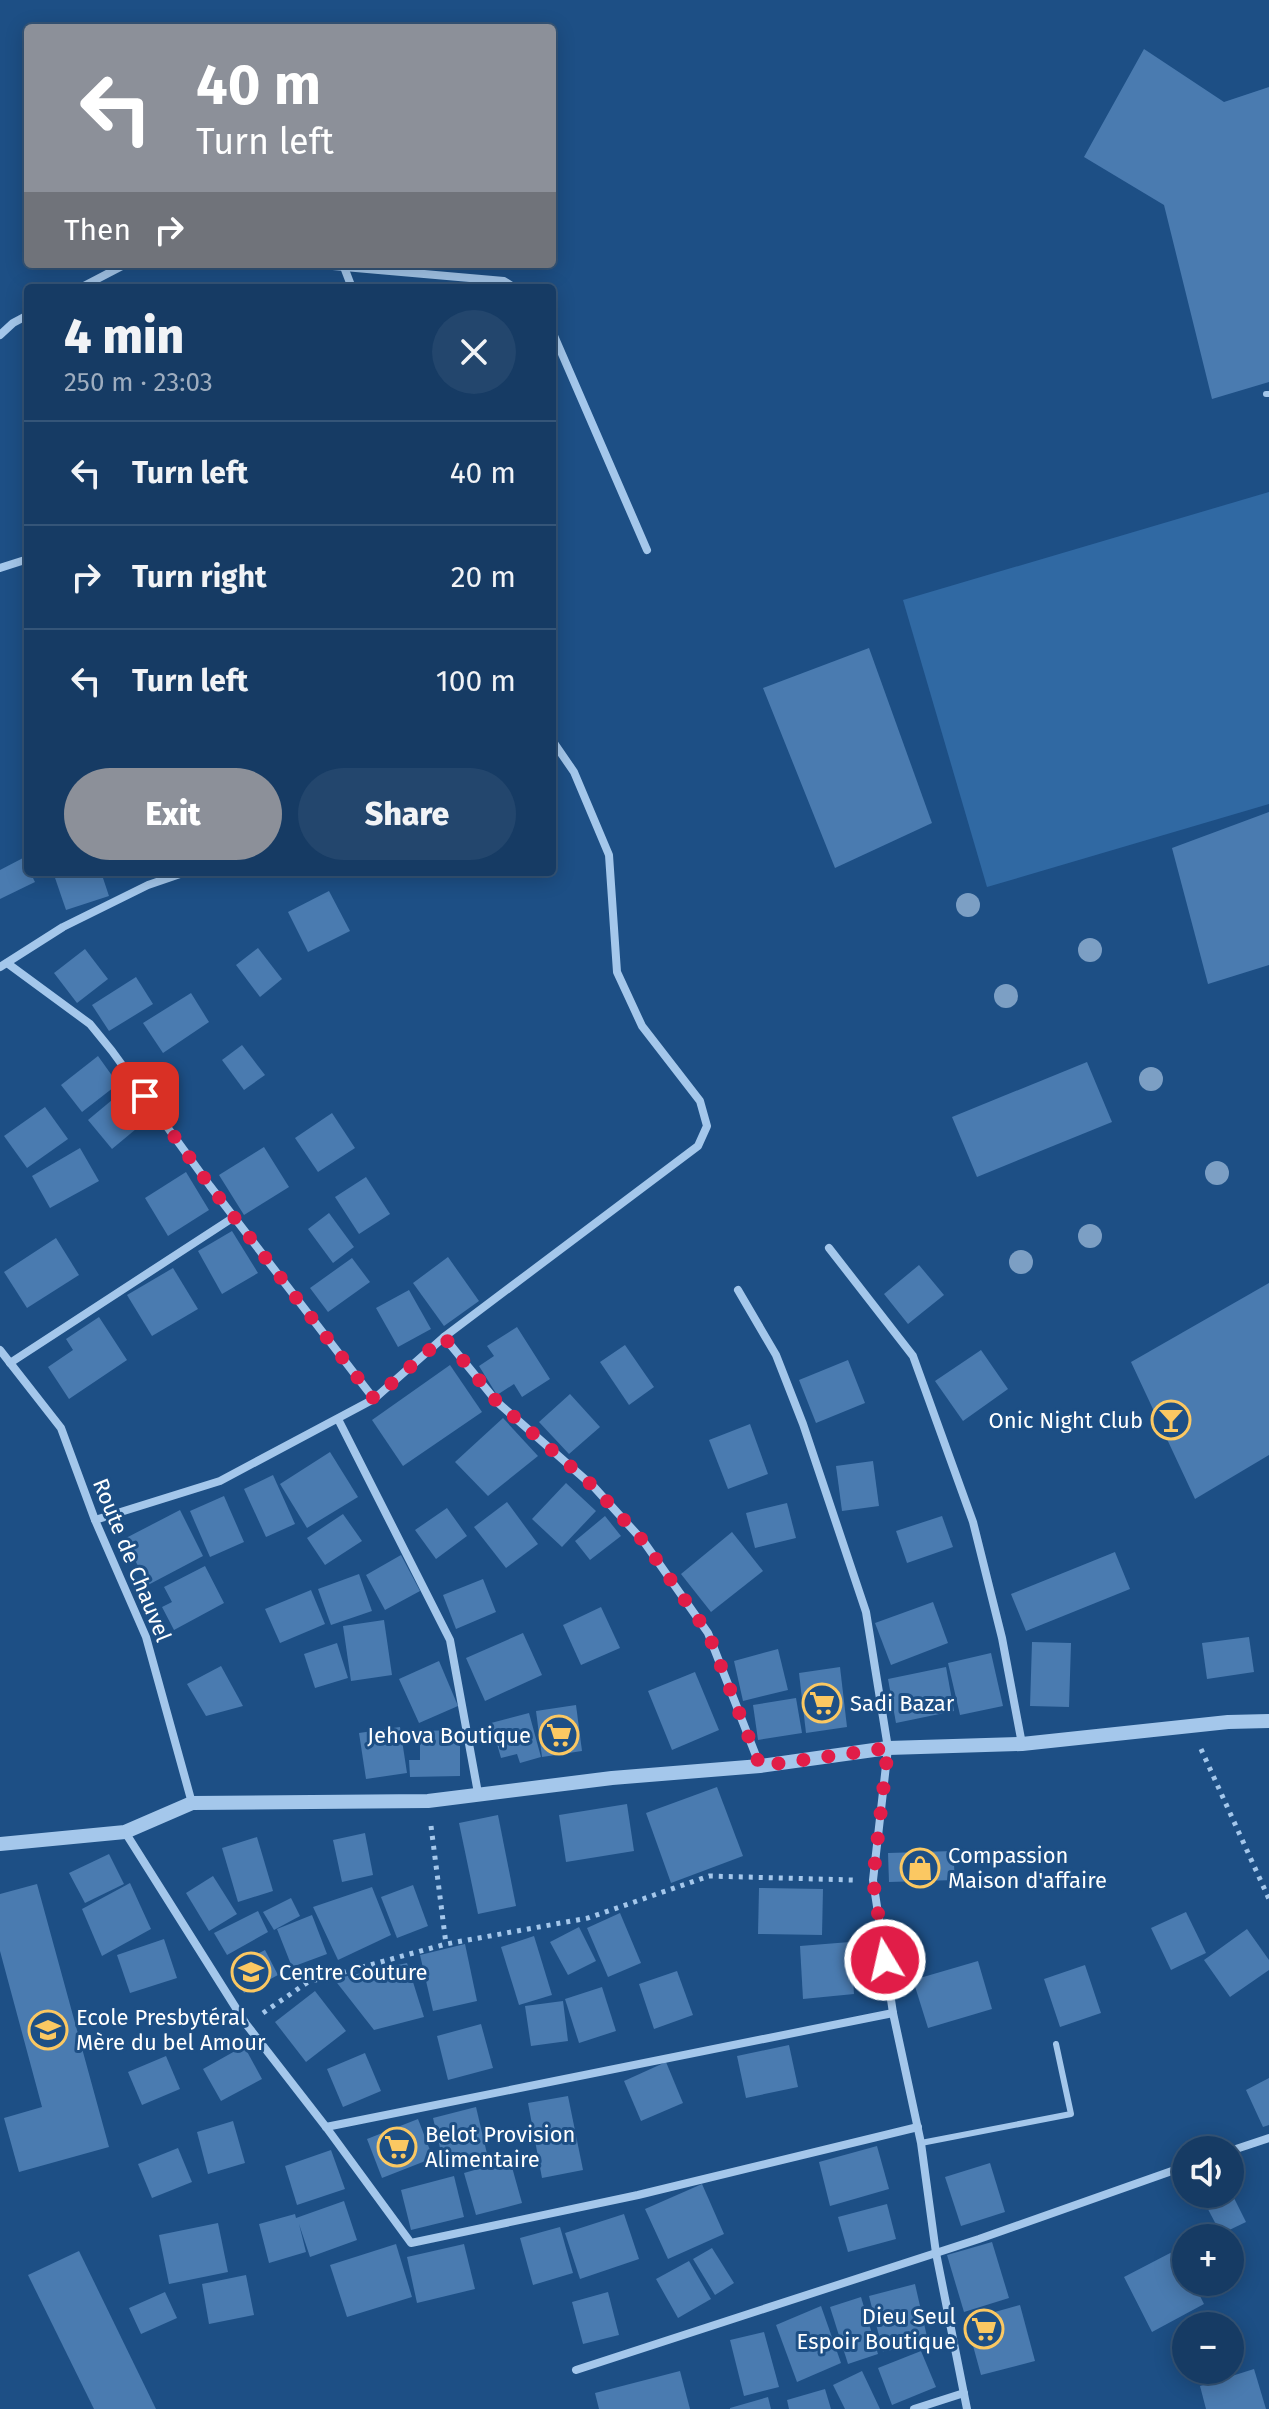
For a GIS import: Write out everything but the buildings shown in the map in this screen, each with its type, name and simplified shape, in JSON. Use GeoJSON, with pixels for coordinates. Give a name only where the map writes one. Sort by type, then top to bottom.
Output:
{"type":"FeatureCollection","features":[{"type":"Feature","properties":{"kind":"street"},"geometry":{"type":"LineString","coordinates":[[88,284],[118,268]]}},
{"type":"Feature","properties":{"kind":"street"},"geometry":{"type":"LineString","coordinates":[[355,268],[504,281],[509,284]]}},
{"type":"Feature","properties":{"kind":"street"},"geometry":{"type":"LineString","coordinates":[[0,335],[24,317]]}},
{"type":"Feature","properties":{"kind":"street"},"geometry":{"type":"LineString","coordinates":[[556,340],[647,550]]}},
{"type":"Feature","properties":{"kind":"street"},"geometry":{"type":"LineString","coordinates":[[0,568],[24,560]]}},
{"type":"Feature","properties":{"kind":"street"},"geometry":{"type":"LineString","coordinates":[[95,1520],[220,1481],[374,1399],[444,1337],[698,1146],[707,1126],[700,1101],[642,1026],[617,972],[609,855],[574,772],[556,746]]}},
{"type":"Feature","properties":{"kind":"street"},"geometry":{"type":"LineString","coordinates":[[174,876],[148,885],[63,927],[4,965],[90,1024],[374,1399]]}},
{"type":"Feature","properties":{"kind":"street"},"geometry":{"type":"LineString","coordinates":[[10,1363],[234,1217]]}},
{"type":"Feature","properties":{"kind":"street"},"geometry":{"type":"LineString","coordinates":[[829,1248],[913,1356],[973,1522],[1002,1638],[1022,1744]]}},
{"type":"Feature","properties":{"kind":"street"},"geometry":{"type":"LineString","coordinates":[[738,1290],[776,1355],[803,1424],[866,1612],[888,1748],[873,1880],[893,2013],[921,2143],[936,2253],[967,2409]]}},
{"type":"Feature","properties":{"kind":"street"},"geometry":{"type":"LineString","coordinates":[[444,1337],[497,1402],[594,1487],[644,1542],[708,1633],[760,1766]]}},
{"type":"Feature","properties":{"kind":"street","name":"Route de Chauvel"},"geometry":{"type":"LineString","coordinates":[[0,1350],[61,1428],[95,1520],[146,1637],[192,1803]]}},
{"type":"Feature","properties":{"kind":"street"},"geometry":{"type":"LineString","coordinates":[[338,1419],[450,1640],[478,1793]]}},
{"type":"Feature","properties":{"kind":"street"},"geometry":{"type":"LineString","coordinates":[[0,1844],[125,1832],[192,1803],[428,1801],[612,1778],[760,1766],[888,1748],[1022,1744],[1269,1721]]}},
{"type":"Feature","properties":{"kind":"street"},"geometry":{"type":"LineString","coordinates":[[125,1832],[246,2024],[411,2243],[638,2195],[918,2127]]}},
{"type":"Feature","properties":{"kind":"street"},"geometry":{"type":"LineString","coordinates":[[326,2127],[893,2013]]}},
{"type":"Feature","properties":{"kind":"street"},"geometry":{"type":"LineString","coordinates":[[1244,2146],[1269,2138]]}},
{"type":"Feature","properties":{"kind":"street"},"geometry":{"type":"LineString","coordinates":[[576,2370],[936,2253],[1172,2171]]}},
{"type":"Feature","properties":{"kind":"street"},"geometry":{"type":"LineString","coordinates":[[914,2409],[964,2393]]}},
{"type":"Feature","properties":{"kind":"lane"},"geometry":{"type":"LineString","coordinates":[[921,2143],[1071,2114],[1056,2044]]}},
{"type":"Feature","properties":{"kind":"path"},"geometry":{"type":"LineString","coordinates":[[1190,1726],[1269,1899]]}},
{"type":"Feature","properties":{"kind":"path"},"geometry":{"type":"LineString","coordinates":[[428,1801],[446,1944]]}},
{"type":"Feature","properties":{"kind":"path"},"geometry":{"type":"LineString","coordinates":[[246,2024],[308,1982],[446,1944],[588,1918],[709,1876],[873,1880]]}},
{"type":"Feature","properties":{"kind":"shaded area"},"geometry":{"type":"Polygon","coordinates":[[[1269,492],[1269,804],[987,887],[903,600],[1269,492]]]}},
{"type":"Feature","properties":{"kind":"place","name":"Onic Night Club"},"geometry":{"type":"Point","coordinates":[1171,1420]}},
{"type":"Feature","properties":{"kind":"place","name":"Sadi Bazar"},"geometry":{"type":"Point","coordinates":[822,1703]}},
{"type":"Feature","properties":{"kind":"place","name":"Jehova Boutique"},"geometry":{"type":"Point","coordinates":[559,1735]}},
{"type":"Feature","properties":{"kind":"place","name":"Compassion Maison d'affaire"},"geometry":{"type":"Point","coordinates":[920,1868]}},
{"type":"Feature","properties":{"kind":"place","name":"Centre Couture"},"geometry":{"type":"Point","coordinates":[251,1972]}},
{"type":"Feature","properties":{"kind":"place","name":"Ecole Presbytéral Mère du bel Amour"},"geometry":{"type":"Point","coordinates":[48,2030]}},
{"type":"Feature","properties":{"kind":"place","name":"Belot Provision Alimentaire"},"geometry":{"type":"Point","coordinates":[397,2147]}},
{"type":"Feature","properties":{"kind":"place","name":"Dieu Seul Espoir Boutique"},"geometry":{"type":"Point","coordinates":[984,2329]}},
{"type":"Feature","properties":{"kind":"route"},"geometry":{"type":"LineString","coordinates":[[145,1096],[210,1186],[374,1399],[444,1337],[497,1402],[611,1505],[644,1542],[708,1633],[760,1766],[888,1748],[873,1880],[885,1960]]}}]}
